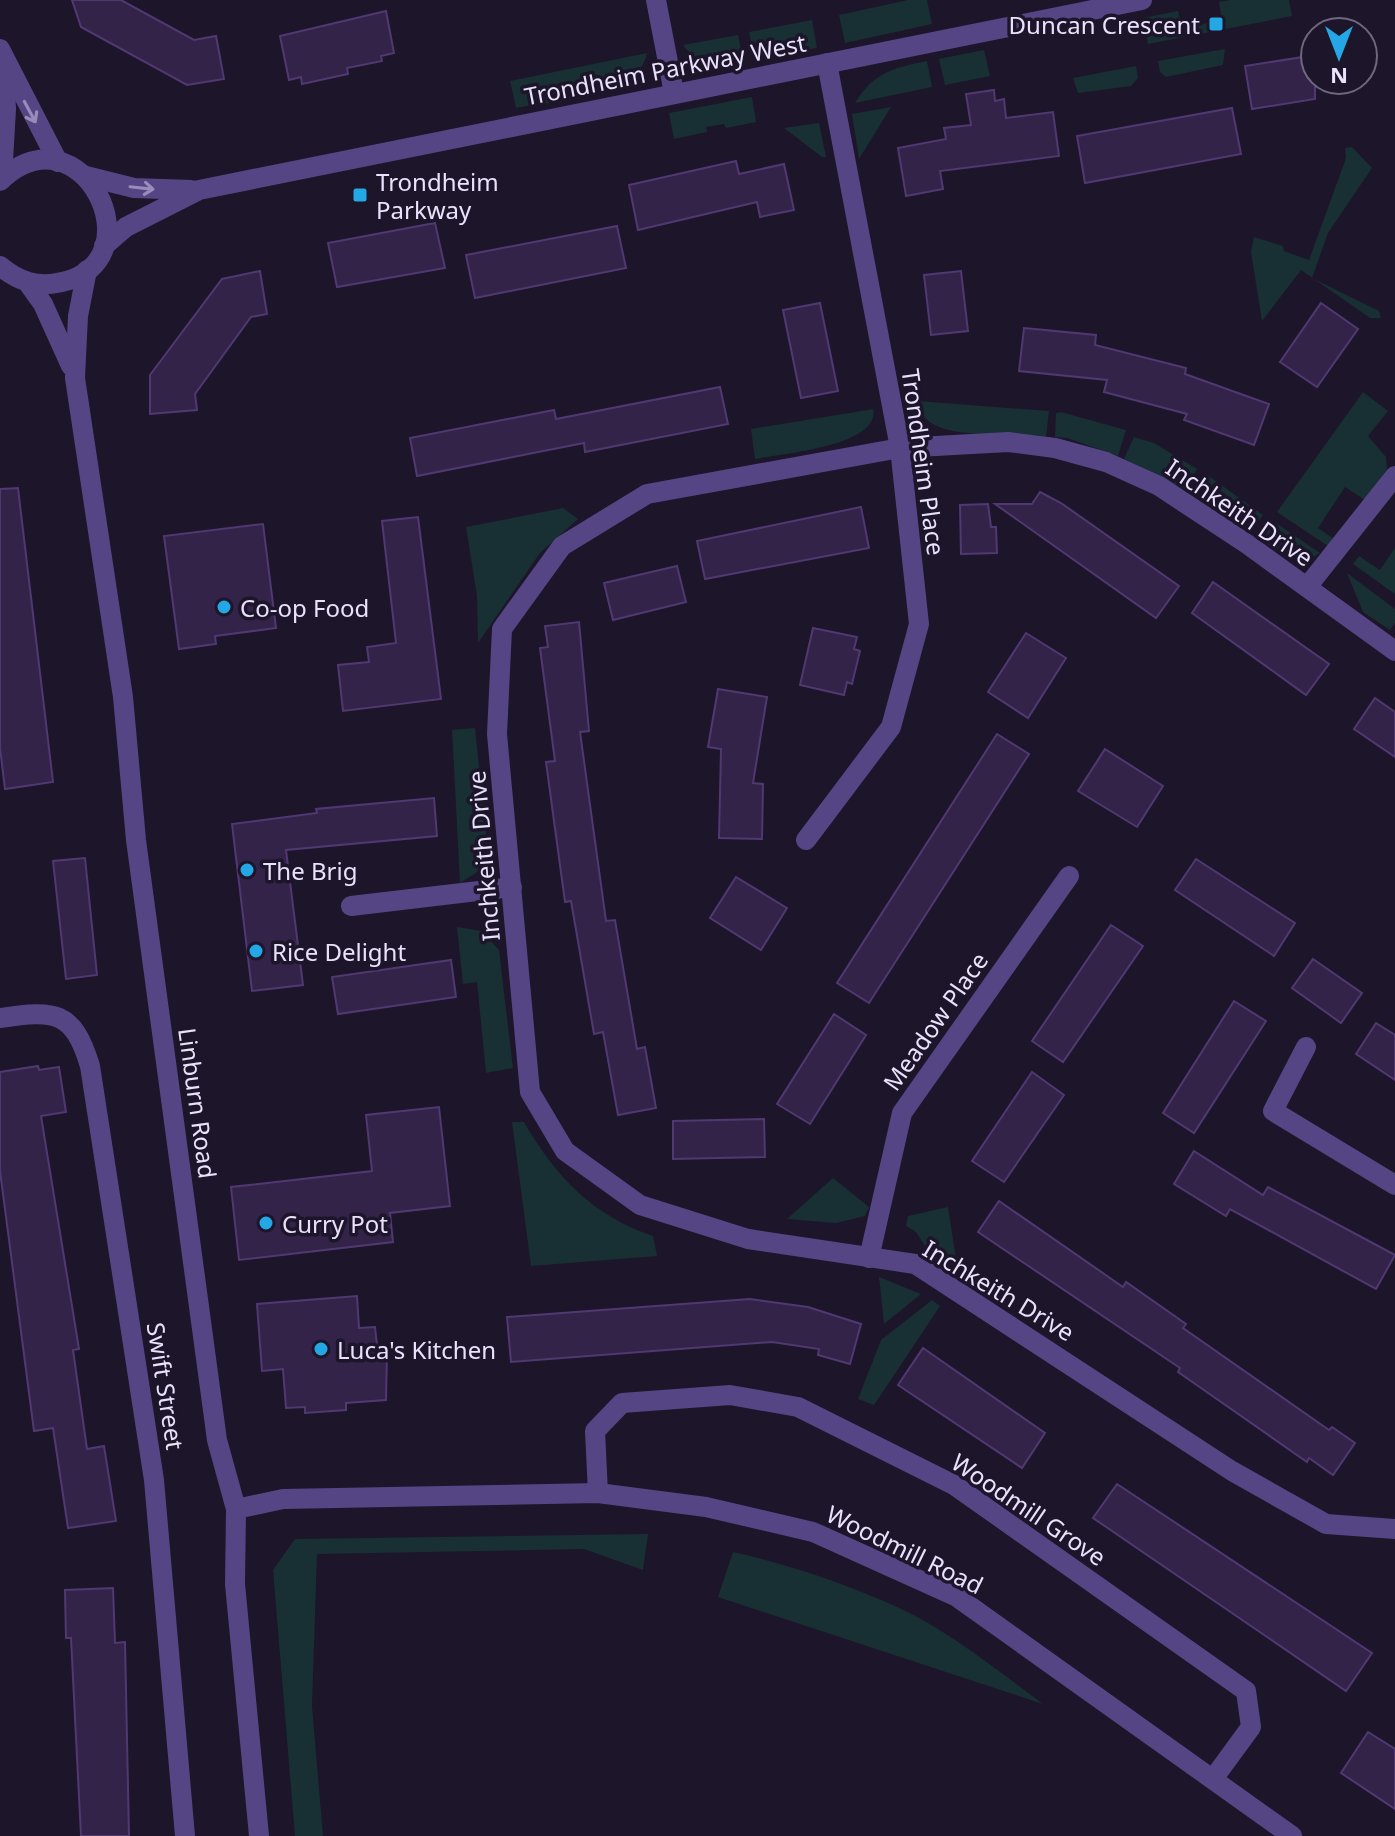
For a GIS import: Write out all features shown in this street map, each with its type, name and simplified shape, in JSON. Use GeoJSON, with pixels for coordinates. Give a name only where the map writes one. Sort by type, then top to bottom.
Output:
{"type":"FeatureCollection","features":[{"type":"Feature","properties":{"kind":"street"},"geometry":{"type":"LineString","coordinates":[[656,0],[674,93]]}},
{"type":"Feature","properties":{"kind":"street","name":"Trondheim Parkway West"},"geometry":{"type":"LineString","coordinates":[[86,176],[134,188],[199,190],[1142,0]]}},
{"type":"Feature","properties":{"kind":"street"},"geometry":{"type":"LineString","coordinates":[[2,55],[58,162]]}},
{"type":"Feature","properties":{"kind":"street"},"geometry":{"type":"LineString","coordinates":[[1,180],[6,109],[2,55]]}},
{"type":"Feature","properties":{"kind":"street","name":"Trondheim Place"},"geometry":{"type":"LineString","coordinates":[[806,840],[891,727],[919,624],[900,448],[827,63]]}},
{"type":"Feature","properties":{"kind":"street"},"geometry":{"type":"LineString","coordinates":[[1,180],[18,167],[38,161],[58,162],[86,176],[99,190],[106,208],[108,227],[104,246]]}},
{"type":"Feature","properties":{"kind":"street","name":"Trondheim Parkway West"},"geometry":{"type":"LineString","coordinates":[[104,246],[126,227],[199,190]]}},
{"type":"Feature","properties":{"kind":"street","name":"Linburn Road"},"geometry":{"type":"LineString","coordinates":[[104,246],[87,270],[78,316],[75,378],[123,697],[136,840],[217,1440],[236,1509],[235,1584],[259,1836]]}},
{"type":"Feature","properties":{"kind":"street","name":"Linburn Road"},"geometry":{"type":"LineString","coordinates":[[0,267],[28,283],[43,304],[75,378]]}},
{"type":"Feature","properties":{"kind":"street"},"geometry":{"type":"LineString","coordinates":[[28,283],[59,283],[87,270]]}},
{"type":"Feature","properties":{"kind":"street","name":"Inchkeith Drive"},"geometry":{"type":"LineString","coordinates":[[1395,651],[1159,486],[1106,462],[1055,448],[1008,442],[900,448],[647,494],[562,546],[502,629],[497,734],[530,1092],[565,1151],[640,1205],[748,1239],[915,1264],[1232,1471],[1326,1524],[1395,1529]]}},
{"type":"Feature","properties":{"kind":"street"},"geometry":{"type":"LineString","coordinates":[[1307,587],[1395,476]]}},
{"type":"Feature","properties":{"kind":"street","name":"Meadow Place"},"geometry":{"type":"LineString","coordinates":[[869,1258],[902,1113],[1069,876]]}},
{"type":"Feature","properties":{"kind":"street"},"geometry":{"type":"LineString","coordinates":[[351,906],[512,887]]}},
{"type":"Feature","properties":{"kind":"street","name":"Swift Street"},"geometry":{"type":"LineString","coordinates":[[0,1018],[41,1014],[62,1018],[80,1033],[90,1066],[156,1494],[185,1836]]}},
{"type":"Feature","properties":{"kind":"street"},"geometry":{"type":"LineString","coordinates":[[1306,1047],[1273,1111],[1395,1185]]}},
{"type":"Feature","properties":{"kind":"street","name":"Woodmill Grove"},"geometry":{"type":"LineString","coordinates":[[598,1493],[595,1431],[622,1403],[730,1395],[798,1407],[954,1485],[1246,1691],[1251,1727],[1213,1779]]}},
{"type":"Feature","properties":{"kind":"street","name":"Woodmill Road"},"geometry":{"type":"LineString","coordinates":[[236,1509],[283,1499],[598,1493],[706,1507],[813,1532],[957,1597],[1292,1836]]}},
{"type":"Feature","properties":{"kind":"green space"},"geometry":{"type":"Polygon","coordinates":[[[908,0],[927,0],[932,24],[845,43],[839,15],[908,0]]]}},
{"type":"Feature","properties":{"kind":"green space"},"geometry":{"type":"Polygon","coordinates":[[[1289,0],[1292,16],[1195,35],[1193,26],[1222,20],[1219,2],[1289,0]]]}},
{"type":"Feature","properties":{"kind":"green space"},"geometry":{"type":"Polygon","coordinates":[[[1178,11],[1184,37],[1148,44],[1143,18],[1178,11]]]}},
{"type":"Feature","properties":{"kind":"green space"},"geometry":{"type":"Polygon","coordinates":[[[812,20],[817,48],[754,59],[749,32],[812,20]]]}},
{"type":"Feature","properties":{"kind":"green space"},"geometry":{"type":"Polygon","coordinates":[[[738,35],[743,61],[734,63],[703,61],[683,45],[738,35]]]}},
{"type":"Feature","properties":{"kind":"green space"},"geometry":{"type":"Polygon","coordinates":[[[1225,49],[1223,65],[1166,77],[1160,72],[1158,61],[1225,49]]]}},
{"type":"Feature","properties":{"kind":"green space"},"geometry":{"type":"Polygon","coordinates":[[[984,50],[990,76],[945,85],[939,59],[984,50]]]}},
{"type":"Feature","properties":{"kind":"green space"},"geometry":{"type":"Polygon","coordinates":[[[647,53],[640,68],[612,89],[572,100],[516,108],[510,81],[647,53]]]}},
{"type":"Feature","properties":{"kind":"green space"},"geometry":{"type":"Polygon","coordinates":[[[927,61],[932,87],[855,103],[869,84],[885,73],[927,61]]]}},
{"type":"Feature","properties":{"kind":"green space"},"geometry":{"type":"Polygon","coordinates":[[[1136,66],[1138,78],[1131,86],[1078,93],[1073,78],[1136,66]]]}},
{"type":"Feature","properties":{"kind":"green space"},"geometry":{"type":"Polygon","coordinates":[[[752,97],[756,122],[726,128],[724,124],[706,127],[707,132],[674,139],[669,113],[752,97]]]}},
{"type":"Feature","properties":{"kind":"green space"},"geometry":{"type":"Polygon","coordinates":[[[891,107],[859,159],[852,114],[891,107]]]}},
{"type":"Feature","properties":{"kind":"green space"},"geometry":{"type":"Polygon","coordinates":[[[819,123],[826,157],[784,128],[819,123]]]}},
{"type":"Feature","properties":{"kind":"green space"},"geometry":{"type":"Polygon","coordinates":[[[1352,147],[1372,168],[1328,233],[1312,278],[1301,270],[1262,321],[1251,252],[1254,237],[1283,246],[1284,251],[1309,260],[1346,158],[1345,148],[1352,147]]]}},
{"type":"Feature","properties":{"kind":"green space"},"geometry":{"type":"Polygon","coordinates":[[[1314,279],[1379,311],[1381,318],[1370,318],[1314,279]]]}},
{"type":"Feature","properties":{"kind":"green space"},"geometry":{"type":"Polygon","coordinates":[[[1363,392],[1388,411],[1368,436],[1386,457],[1387,469],[1365,500],[1345,487],[1318,528],[1337,541],[1328,546],[1277,512],[1363,392]]]}},
{"type":"Feature","properties":{"kind":"green space"},"geometry":{"type":"Polygon","coordinates":[[[918,401],[1049,411],[1046,437],[951,430],[935,425],[923,415],[918,401]]]}},
{"type":"Feature","properties":{"kind":"green space"},"geometry":{"type":"Polygon","coordinates":[[[873,409],[871,422],[862,432],[846,440],[806,451],[755,459],[751,429],[873,409]]]}},
{"type":"Feature","properties":{"kind":"green space"},"geometry":{"type":"Polygon","coordinates":[[[1056,413],[1126,430],[1118,456],[1067,438],[1055,437],[1056,413]]]}},
{"type":"Feature","properties":{"kind":"green space"},"geometry":{"type":"Polygon","coordinates":[[[1134,437],[1154,443],[1197,469],[1186,490],[1124,459],[1134,437]]]}},
{"type":"Feature","properties":{"kind":"green space"},"geometry":{"type":"Polygon","coordinates":[[[1206,474],[1263,515],[1250,532],[1193,494],[1206,474]]]}},
{"type":"Feature","properties":{"kind":"green space"},"geometry":{"type":"Polygon","coordinates":[[[563,508],[578,519],[540,553],[478,643],[477,596],[466,527],[563,508]]]}},
{"type":"Feature","properties":{"kind":"green space"},"geometry":{"type":"Polygon","coordinates":[[[1270,519],[1320,553],[1303,559],[1295,558],[1257,537],[1270,519]]]}},
{"type":"Feature","properties":{"kind":"green space"},"geometry":{"type":"Polygon","coordinates":[[[1395,548],[1395,594],[1353,564],[1359,556],[1380,570],[1395,548]]]}},
{"type":"Feature","properties":{"kind":"green space"},"geometry":{"type":"Polygon","coordinates":[[[1347,573],[1395,609],[1395,623],[1390,630],[1363,612],[1347,573]]]}},
{"type":"Feature","properties":{"kind":"green space"},"geometry":{"type":"Polygon","coordinates":[[[475,728],[488,854],[479,871],[460,883],[452,730],[475,728]]]}},
{"type":"Feature","properties":{"kind":"green space"},"geometry":{"type":"Polygon","coordinates":[[[457,927],[482,931],[499,950],[513,1068],[486,1073],[477,982],[463,984],[457,927]]]}},
{"type":"Feature","properties":{"kind":"green space"},"geometry":{"type":"Polygon","coordinates":[[[512,1122],[524,1122],[563,1177],[594,1205],[632,1228],[653,1236],[657,1256],[531,1266],[512,1122]]]}},
{"type":"Feature","properties":{"kind":"green space"},"geometry":{"type":"Polygon","coordinates":[[[833,1178],[869,1207],[865,1216],[836,1223],[787,1219],[833,1178]]]}},
{"type":"Feature","properties":{"kind":"green space"},"geometry":{"type":"Polygon","coordinates":[[[948,1207],[957,1265],[927,1249],[916,1232],[906,1226],[908,1216],[948,1207]]]}},
{"type":"Feature","properties":{"kind":"green space"},"geometry":{"type":"Polygon","coordinates":[[[879,1277],[921,1294],[884,1324],[879,1277]]]}},
{"type":"Feature","properties":{"kind":"green space"},"geometry":{"type":"Polygon","coordinates":[[[932,1300],[940,1306],[874,1405],[858,1399],[881,1340],[932,1300]]]}},
{"type":"Feature","properties":{"kind":"green space"},"geometry":{"type":"Polygon","coordinates":[[[648,1534],[643,1570],[584,1549],[317,1554],[312,1706],[323,1836],[295,1836],[273,1570],[295,1539],[648,1534]]]}},
{"type":"Feature","properties":{"kind":"green space"},"geometry":{"type":"Polygon","coordinates":[[[733,1552],[815,1575],[895,1606],[953,1638],[1043,1704],[718,1597],[733,1552]]]}},
{"type":"Feature","properties":{"kind":"building"},"geometry":{"type":"Polygon","coordinates":[[[72,0],[121,0],[194,40],[216,36],[224,79],[187,85],[81,27],[72,0]]]}},
{"type":"Feature","properties":{"kind":"building"},"geometry":{"type":"Polygon","coordinates":[[[386,11],[394,53],[381,56],[382,61],[347,68],[348,74],[302,84],[301,77],[289,80],[280,36],[386,11]]]}},
{"type":"Feature","properties":{"kind":"building"},"geometry":{"type":"Polygon","coordinates":[[[1299,58],[1299,96],[1315,96],[1315,99],[1252,109],[1245,66],[1299,58]]]}},
{"type":"Feature","properties":{"kind":"building"},"geometry":{"type":"Polygon","coordinates":[[[994,90],[995,101],[1004,99],[1006,118],[1053,112],[1059,156],[940,171],[943,189],[906,196],[898,148],[946,139],[944,128],[971,125],[966,94],[994,90]]]}},
{"type":"Feature","properties":{"kind":"building"},"geometry":{"type":"Polygon","coordinates":[[[1232,108],[1241,154],[1085,183],[1077,136],[1232,108]]]}},
{"type":"Feature","properties":{"kind":"building"},"geometry":{"type":"Polygon","coordinates":[[[736,161],[739,174],[784,164],[794,210],[760,217],[757,202],[638,230],[629,185],[736,161]]]}},
{"type":"Feature","properties":{"kind":"building"},"geometry":{"type":"Polygon","coordinates":[[[435,223],[445,268],[337,287],[328,243],[435,223]]]}},
{"type":"Feature","properties":{"kind":"building"},"geometry":{"type":"Polygon","coordinates":[[[617,226],[626,268],[475,298],[466,255],[617,226]]]}},
{"type":"Feature","properties":{"kind":"building"},"geometry":{"type":"Polygon","coordinates":[[[260,271],[267,314],[251,317],[195,394],[197,410],[150,414],[150,375],[222,279],[260,271]]]}},
{"type":"Feature","properties":{"kind":"building"},"geometry":{"type":"Polygon","coordinates":[[[961,271],[968,331],[931,335],[924,275],[961,271]]]}},
{"type":"Feature","properties":{"kind":"building"},"geometry":{"type":"Polygon","coordinates":[[[820,303],[838,391],[801,398],[783,310],[820,303]]]}},
{"type":"Feature","properties":{"kind":"building"},"geometry":{"type":"Polygon","coordinates":[[[1321,303],[1358,329],[1317,387],[1280,362],[1321,303]]]}},
{"type":"Feature","properties":{"kind":"building"},"geometry":{"type":"Polygon","coordinates":[[[1024,328],[1096,335],[1095,345],[1186,368],[1185,374],[1269,404],[1254,445],[1184,420],[1187,414],[1104,392],[1107,380],[1019,371],[1024,328]]]}},
{"type":"Feature","properties":{"kind":"building"},"geometry":{"type":"Polygon","coordinates":[[[720,387],[728,424],[585,452],[584,443],[417,476],[410,438],[554,410],[556,419],[720,387]]]}},
{"type":"Feature","properties":{"kind":"building"},"geometry":{"type":"Polygon","coordinates":[[[18,488],[53,782],[5,789],[0,748],[0,489],[18,488]]]}},
{"type":"Feature","properties":{"kind":"building"},"geometry":{"type":"Polygon","coordinates":[[[1040,492],[1061,503],[1179,586],[1156,618],[995,504],[1032,504],[1040,492]]]}},
{"type":"Feature","properties":{"kind":"building"},"geometry":{"type":"Polygon","coordinates":[[[988,504],[991,527],[996,527],[997,553],[961,554],[960,505],[988,504]]]}},
{"type":"Feature","properties":{"kind":"building"},"geometry":{"type":"Polygon","coordinates":[[[861,507],[869,548],[705,579],[697,541],[861,507]]]}},
{"type":"Feature","properties":{"kind":"building"},"geometry":{"type":"Polygon","coordinates":[[[418,517],[441,699],[343,711],[338,665],[369,662],[367,647],[396,643],[382,521],[418,517]]]}},
{"type":"Feature","properties":{"kind":"building","name":"Co-op Food"},"geometry":{"type":"Polygon","coordinates":[[[263,524],[276,628],[215,636],[216,644],[179,649],[164,536],[263,524]]]}},
{"type":"Feature","properties":{"kind":"building"},"geometry":{"type":"Polygon","coordinates":[[[677,566],[686,602],[613,620],[604,583],[677,566]]]}},
{"type":"Feature","properties":{"kind":"building"},"geometry":{"type":"Polygon","coordinates":[[[1213,582],[1329,664],[1306,695],[1192,613],[1213,582]]]}},
{"type":"Feature","properties":{"kind":"building"},"geometry":{"type":"Polygon","coordinates":[[[579,622],[589,731],[580,732],[606,921],[615,920],[637,1049],[645,1047],[656,1108],[618,1115],[603,1032],[594,1034],[571,901],[565,902],[546,762],[555,761],[540,648],[548,647],[545,626],[579,622]]]}},
{"type":"Feature","properties":{"kind":"building"},"geometry":{"type":"Polygon","coordinates":[[[813,628],[857,637],[854,649],[860,651],[852,684],[847,682],[844,695],[800,685],[813,628]]]}},
{"type":"Feature","properties":{"kind":"building"},"geometry":{"type":"Polygon","coordinates":[[[1026,633],[1066,658],[1028,718],[988,692],[1026,633]]]}},
{"type":"Feature","properties":{"kind":"building"},"geometry":{"type":"Polygon","coordinates":[[[718,689],[767,697],[753,783],[763,784],[762,839],[719,838],[721,749],[708,747],[718,689]]]}},
{"type":"Feature","properties":{"kind":"building"},"geometry":{"type":"Polygon","coordinates":[[[1375,698],[1395,712],[1395,757],[1354,729],[1375,698]]]}},
{"type":"Feature","properties":{"kind":"building"},"geometry":{"type":"Polygon","coordinates":[[[997,734],[1029,754],[869,1003],[837,983],[997,734]]]}},
{"type":"Feature","properties":{"kind":"building"},"geometry":{"type":"Polygon","coordinates":[[[1105,749],[1163,786],[1137,827],[1078,791],[1105,749]]]}},
{"type":"Feature","properties":{"kind":"building"},"geometry":{"type":"Polygon","coordinates":[[[434,798],[437,836],[286,850],[303,985],[252,991],[232,824],[317,813],[316,809],[434,798]]]}},
{"type":"Feature","properties":{"kind":"building"},"geometry":{"type":"Polygon","coordinates":[[[85,858],[97,975],[66,979],[53,861],[85,858]]]}},
{"type":"Feature","properties":{"kind":"building"},"geometry":{"type":"Polygon","coordinates":[[[1196,859],[1295,923],[1274,956],[1175,890],[1196,859]]]}},
{"type":"Feature","properties":{"kind":"building"},"geometry":{"type":"Polygon","coordinates":[[[736,877],[787,908],[761,950],[710,918],[736,877]]]}},
{"type":"Feature","properties":{"kind":"building"},"geometry":{"type":"Polygon","coordinates":[[[1111,925],[1143,946],[1063,1062],[1032,1041],[1111,925]]]}},
{"type":"Feature","properties":{"kind":"building"},"geometry":{"type":"Polygon","coordinates":[[[1313,959],[1362,993],[1341,1023],[1292,988],[1313,959]]]}},
{"type":"Feature","properties":{"kind":"building"},"geometry":{"type":"Polygon","coordinates":[[[451,960],[456,997],[338,1014],[332,977],[451,960]]]}},
{"type":"Feature","properties":{"kind":"building"},"geometry":{"type":"Polygon","coordinates":[[[1234,1001],[1266,1021],[1194,1133],[1163,1113],[1234,1001]]]}},
{"type":"Feature","properties":{"kind":"building"},"geometry":{"type":"Polygon","coordinates":[[[834,1014],[866,1035],[810,1124],[777,1104],[834,1014]]]}},
{"type":"Feature","properties":{"kind":"building"},"geometry":{"type":"Polygon","coordinates":[[[1376,1023],[1395,1035],[1395,1080],[1356,1054],[1376,1023]]]}},
{"type":"Feature","properties":{"kind":"building"},"geometry":{"type":"Polygon","coordinates":[[[38,1066],[39,1070],[59,1067],[66,1112],[41,1116],[79,1349],[73,1350],[87,1449],[104,1446],[116,1521],[68,1528],[53,1428],[34,1431],[0,1171],[0,1072],[38,1066]]]}},
{"type":"Feature","properties":{"kind":"building"},"geometry":{"type":"Polygon","coordinates":[[[1032,1072],[1064,1095],[1004,1182],[972,1161],[1032,1072]]]}},
{"type":"Feature","properties":{"kind":"building"},"geometry":{"type":"Polygon","coordinates":[[[439,1107],[450,1206],[390,1213],[393,1242],[239,1260],[231,1187],[372,1171],[366,1115],[439,1107]]]}},
{"type":"Feature","properties":{"kind":"building"},"geometry":{"type":"Polygon","coordinates":[[[764,1119],[765,1157],[673,1159],[673,1121],[764,1119]]]}},
{"type":"Feature","properties":{"kind":"building"},"geometry":{"type":"Polygon","coordinates":[[[1194,1151],[1263,1195],[1268,1187],[1395,1255],[1376,1289],[1230,1209],[1226,1216],[1174,1184],[1194,1151]]]}},
{"type":"Feature","properties":{"kind":"building"},"geometry":{"type":"Polygon","coordinates":[[[999,1201],[1123,1287],[1126,1282],[1186,1324],[1183,1328],[1329,1430],[1332,1427],[1355,1443],[1333,1475],[1309,1458],[1307,1462],[1178,1372],[1180,1368],[978,1232],[999,1201]]]}},
{"type":"Feature","properties":{"kind":"building","name":"Luca's Kitchen"},"geometry":{"type":"Polygon","coordinates":[[[357,1296],[359,1328],[375,1327],[377,1345],[382,1345],[383,1352],[387,1352],[386,1400],[346,1403],[346,1410],[305,1413],[305,1407],[286,1408],[283,1369],[262,1371],[257,1304],[357,1296]]]}},
{"type":"Feature","properties":{"kind":"building"},"geometry":{"type":"Polygon","coordinates":[[[750,1299],[808,1307],[861,1324],[850,1364],[818,1355],[819,1349],[772,1342],[511,1362],[507,1317],[750,1299]]]}},
{"type":"Feature","properties":{"kind":"building"},"geometry":{"type":"Polygon","coordinates":[[[923,1348],[1045,1433],[1022,1468],[898,1385],[923,1348]]]}},
{"type":"Feature","properties":{"kind":"building"},"geometry":{"type":"Polygon","coordinates":[[[1117,1484],[1372,1653],[1346,1691],[1093,1518],[1117,1484]]]}},
{"type":"Feature","properties":{"kind":"building"},"geometry":{"type":"Polygon","coordinates":[[[113,1588],[115,1643],[125,1642],[129,1836],[81,1836],[71,1638],[66,1638],[65,1590],[113,1588]]]}},
{"type":"Feature","properties":{"kind":"building"},"geometry":{"type":"Polygon","coordinates":[[[1368,1732],[1395,1749],[1395,1809],[1341,1773],[1368,1732]]]}},
{"type":"Feature","properties":{"kind":"place","name":"Duncan Crescent"},"geometry":{"type":"Point","coordinates":[1216,24]}},
{"type":"Feature","properties":{"kind":"place","name":"Trondheim Parkway"},"geometry":{"type":"Point","coordinates":[360,195]}},
{"type":"Feature","properties":{"kind":"place","name":"Co-op Food"},"geometry":{"type":"Point","coordinates":[224,607]}},
{"type":"Feature","properties":{"kind":"place","name":"The Brig"},"geometry":{"type":"Point","coordinates":[247,870]}},
{"type":"Feature","properties":{"kind":"place","name":"Rice Delight"},"geometry":{"type":"Point","coordinates":[256,951]}},
{"type":"Feature","properties":{"kind":"place","name":"Curry Pot"},"geometry":{"type":"Point","coordinates":[266,1223]}},
{"type":"Feature","properties":{"kind":"place","name":"Luca's Kitchen"},"geometry":{"type":"Point","coordinates":[321,1349]}}]}
